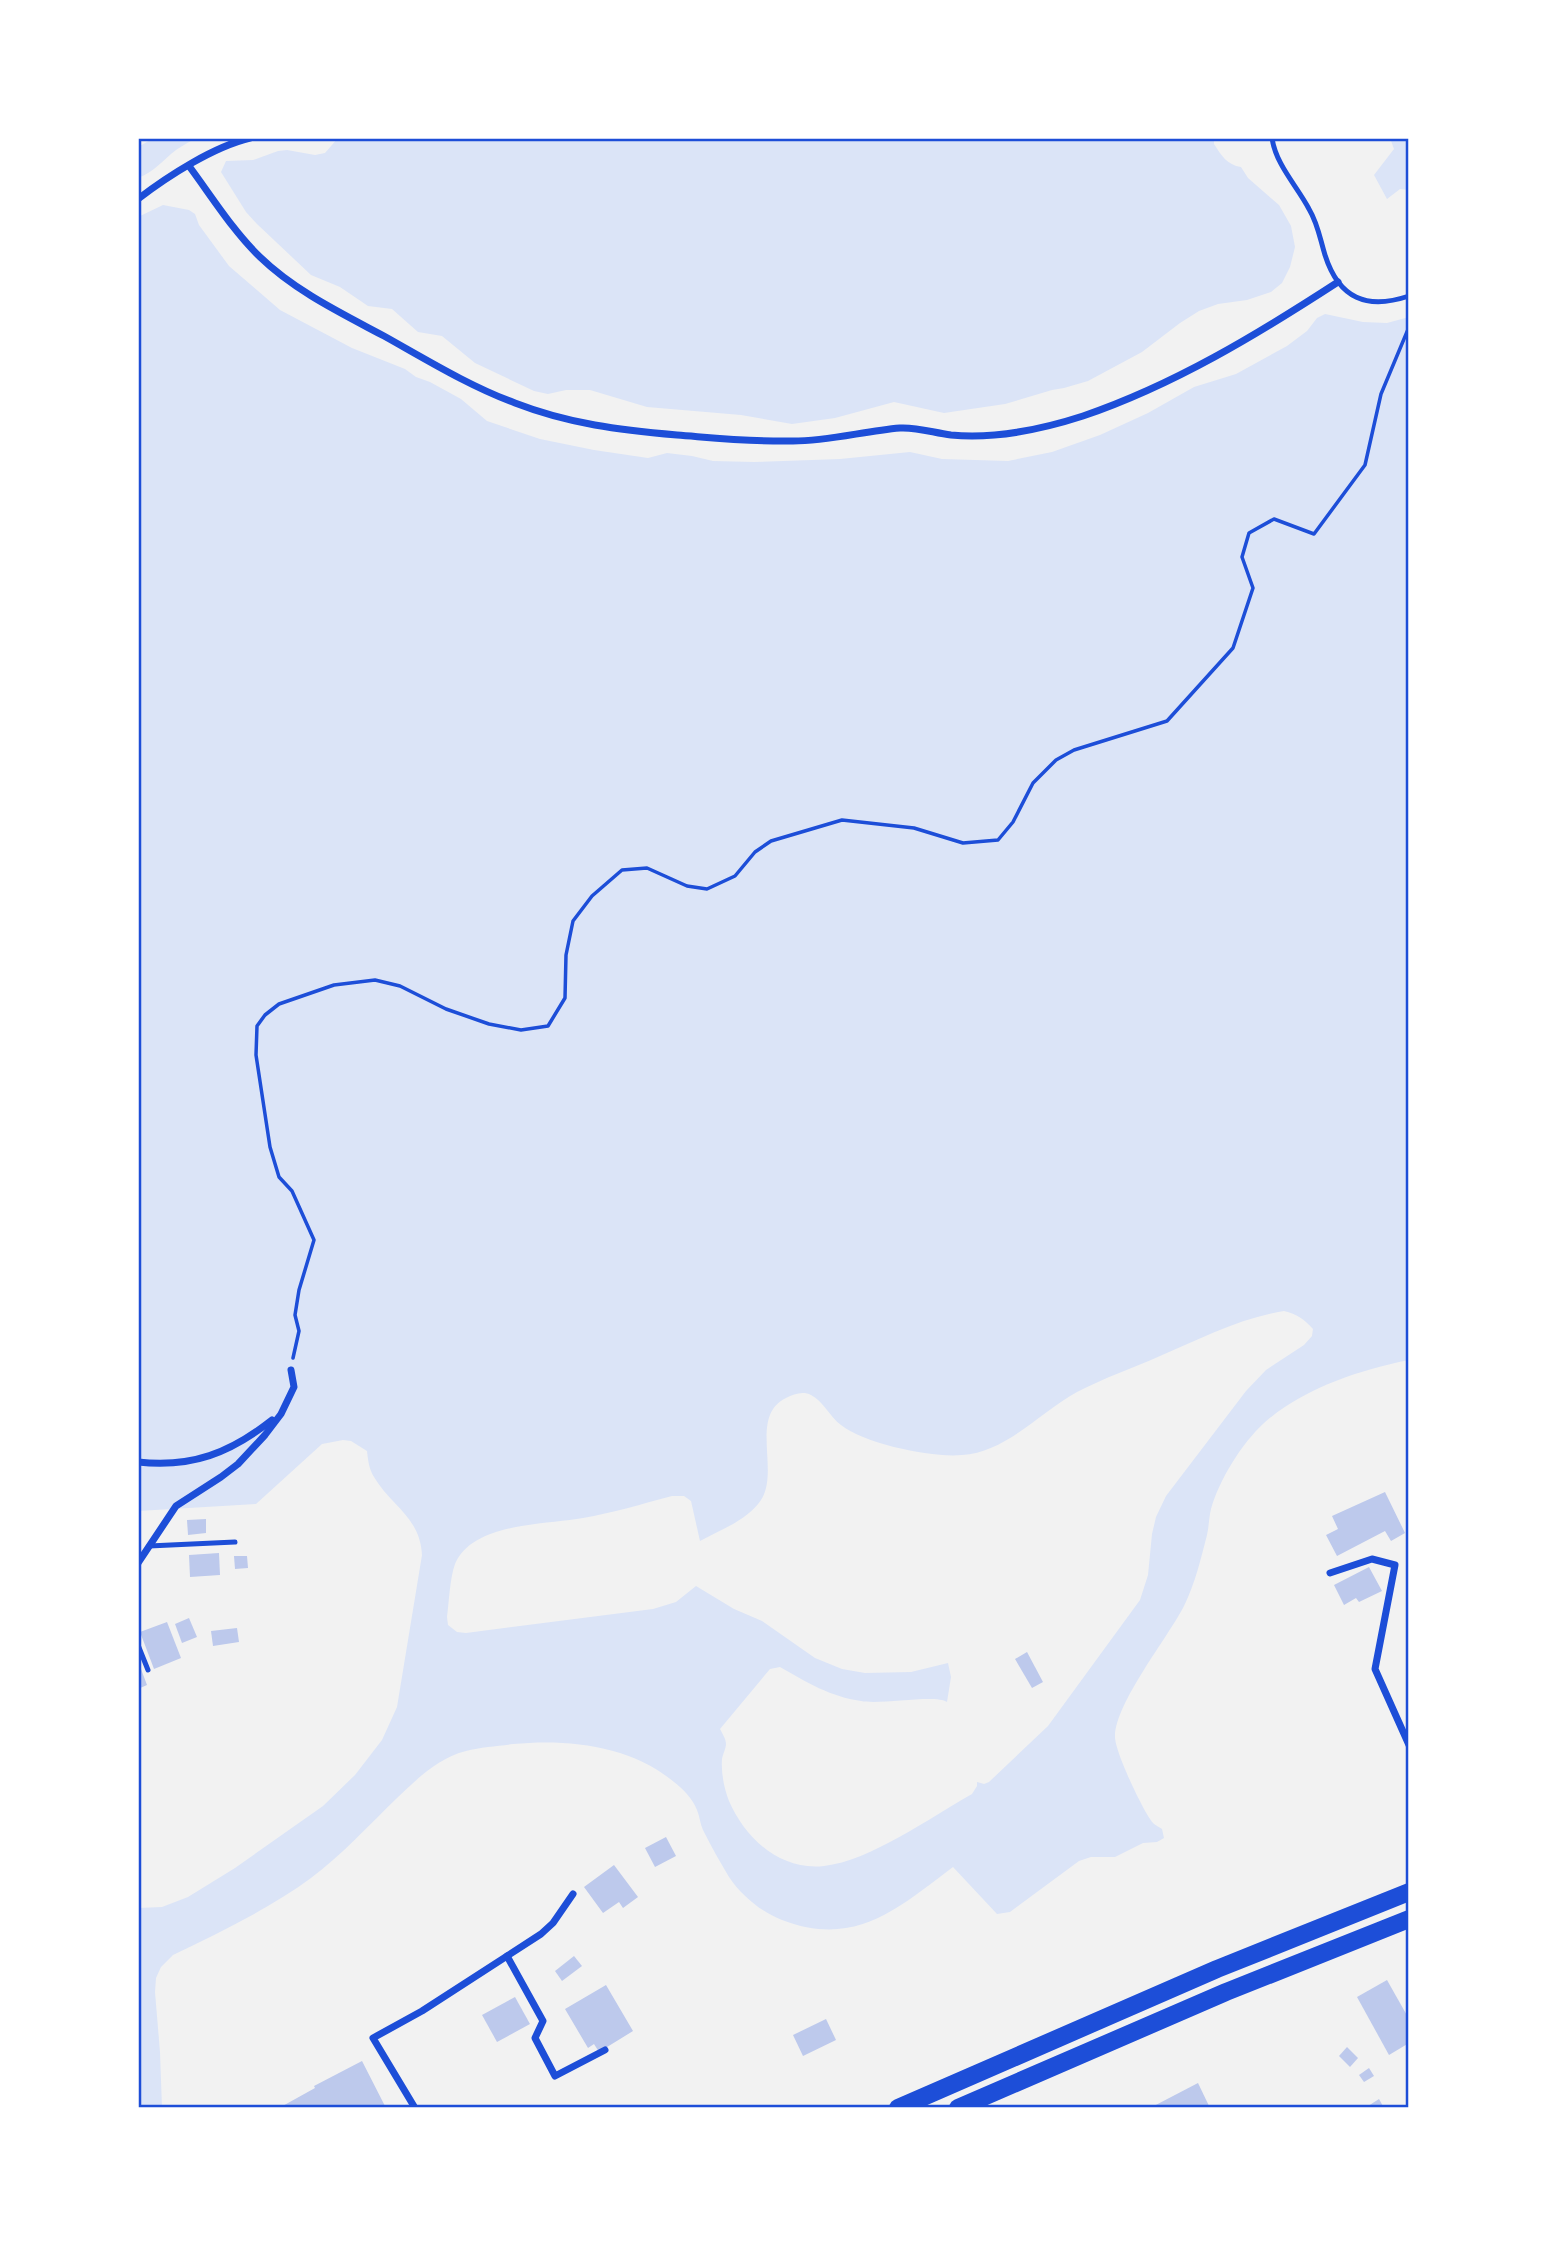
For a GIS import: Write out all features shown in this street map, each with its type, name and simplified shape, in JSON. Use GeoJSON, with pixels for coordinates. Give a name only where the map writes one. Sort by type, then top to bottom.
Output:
{"type":"FeatureCollection","features":[{"type":"Feature","properties":{"kind":"highway"},"geometry":{"type":"LineString","coordinates":[[898,2108],[1217,1969],[1409,1892]]}},
{"type":"Feature","properties":{"kind":"highway"},"geometry":{"type":"LineString","coordinates":[[958,2108],[1226,1992],[1409,1919]]}},
{"type":"Feature","properties":{"kind":"street"},"geometry":{"type":"LineString","coordinates":[[138,199],[189,166],[229,145],[250,138]]}},
{"type":"Feature","properties":{"kind":"street"},"geometry":{"type":"LineString","coordinates":[[189,166],[234,228],[259,256],[285,279],[316,299],[493,394],[583,425],[631,431],[796,441],[900,428],[975,436],[1025,430],[1082,416],[1131,397],[1268,327],[1338,282]]}},
{"type":"Feature","properties":{"kind":"street"},"geometry":{"type":"LineString","coordinates":[[138,1563],[176,1506],[238,1464],[265,1435],[281,1413],[294,1387],[291,1370]]}},
{"type":"Feature","properties":{"kind":"street"},"geometry":{"type":"LineString","coordinates":[[138,1462],[169,1465],[198,1459],[237,1444],[281,1413]]}},
{"type":"Feature","properties":{"kind":"street"},"geometry":{"type":"LineString","coordinates":[[1331,1573],[1372,1559],[1395,1565],[1375,1669],[1409,1745]]}},
{"type":"Feature","properties":{"kind":"street"},"geometry":{"type":"LineString","coordinates":[[415,2108],[373,2038],[422,2011],[508,1956],[553,1923],[573,1894]]}},
{"type":"Feature","properties":{"kind":"street"},"geometry":{"type":"LineString","coordinates":[[508,1956],[543,2021],[535,2038],[555,2076],[605,2050]]}},
{"type":"Feature","properties":{"kind":"lane"},"geometry":{"type":"LineString","coordinates":[[1272,138],[1278,159],[1315,221],[1325,255],[1338,282],[1357,299],[1376,303],[1409,296]]}},
{"type":"Feature","properties":{"kind":"lane"},"geometry":{"type":"LineString","coordinates":[[149,1546],[234,1542]]}},
{"type":"Feature","properties":{"kind":"lane"},"geometry":{"type":"LineString","coordinates":[[138,1645],[148,1670]]}},
{"type":"Feature","properties":{"kind":"path"},"geometry":{"type":"LineString","coordinates":[[291,1370],[299,1331],[295,1315],[299,1290],[314,1240],[292,1191],[279,1177],[270,1146],[256,1055],[257,1026],[265,1015],[279,1004],[334,985],[375,980],[400,986],[446,1009],[489,1024],[521,1030],[548,1026],[565,998],[566,955],[573,921],[592,896],[622,870],[647,868],[687,886],[706,889],[735,876],[755,852],[771,841],[842,820],[914,828],[963,843],[998,840],[1013,822],[1033,783],[1056,760],[1074,750],[1167,721],[1233,648],[1253,588],[1242,557],[1249,533],[1274,519],[1314,534],[1365,466],[1381,394],[1409,327]]}},
{"type":"Feature","properties":{"kind":"shaded area"},"geometry":{"type":"Polygon","coordinates":[[[154,138],[196,138],[138,178],[138,147],[154,138]]]}},
{"type":"Feature","properties":{"kind":"shaded area"},"geometry":{"type":"Polygon","coordinates":[[[338,138],[1214,138],[1214,144],[1225,159],[1241,167],[1248,178],[1279,205],[1291,226],[1295,247],[1282,283],[1271,292],[1199,311],[1142,352],[1088,381],[1005,404],[944,413],[894,402],[835,418],[792,424],[741,415],[647,407],[590,390],[566,390],[548,394],[534,391],[475,363],[442,336],[418,332],[392,309],[368,306],[340,287],[311,275],[246,212],[221,172],[226,161],[253,160],[278,151],[315,155],[325,153],[338,138]]]}},
{"type":"Feature","properties":{"kind":"shaded area"},"geometry":{"type":"Polygon","coordinates":[[[1390,138],[1409,138],[1409,190],[1400,189],[1387,199],[1374,175],[1394,149],[1390,138]]]}},
{"type":"Feature","properties":{"kind":"shaded area"},"geometry":{"type":"Polygon","coordinates":[[[163,205],[189,210],[195,214],[199,225],[229,266],[280,310],[352,348],[430,382],[461,399],[487,421],[540,439],[648,458],[667,453],[713,461],[754,462],[840,459],[910,452],[942,459],[1008,461],[1052,452],[1100,435],[1148,413],[1194,387],[1236,374],[1287,346],[1325,314],[1363,322],[1387,323],[1409,317],[1409,1360],[1351,1375],[1296,1400],[1256,1431],[1225,1474],[1211,1509],[1208,1532],[1188,1598],[1124,1706],[1115,1736],[1119,1754],[1137,1795],[1153,1823],[1162,1829],[1164,1838],[1157,1842],[1143,1843],[1115,1857],[1091,1857],[1079,1861],[1010,1912],[997,1914],[953,1867],[894,1910],[874,1920],[853,1927],[808,1927],[774,1917],[746,1896],[729,1877],[703,1830],[690,1798],[674,1782],[638,1760],[618,1752],[577,1744],[513,1744],[466,1751],[437,1764],[420,1777],[311,1878],[261,1910],[173,1955],[161,1967],[156,1978],[155,1992],[162,2108],[138,2108],[138,1908],[162,1907],[188,1897],[235,1868],[323,1806],[355,1775],[382,1740],[397,1707],[422,1555],[420,1542],[411,1522],[374,1477],[367,1451],[351,1441],[322,1444],[256,1504],[138,1511],[138,217],[163,205]],[[1289,1312],[1268,1314],[1236,1324],[1098,1382],[1063,1400],[1023,1430],[994,1447],[962,1455],[917,1452],[882,1444],[841,1425],[811,1395],[792,1395],[775,1406],[769,1417],[766,1488],[761,1500],[741,1519],[700,1541],[691,1501],[684,1496],[672,1496],[594,1516],[494,1533],[477,1540],[464,1550],[455,1564],[448,1625],[457,1632],[466,1633],[653,1609],[676,1602],[696,1586],[734,1609],[762,1621],[815,1658],[842,1669],[865,1673],[911,1672],[948,1663],[951,1677],[947,1702],[931,1699],[870,1702],[850,1699],[819,1688],[780,1667],[770,1669],[720,1729],[726,1742],[722,1764],[727,1796],[736,1815],[754,1839],[779,1857],[808,1866],[824,1866],[861,1856],[900,1837],[972,1794],[977,1782],[989,1782],[1048,1726],[1140,1600],[1148,1575],[1156,1517],[1166,1496],[1246,1391],[1266,1370],[1304,1345],[1312,1336],[1313,1329],[1310,1325],[1289,1312]]]}},
{"type":"Feature","properties":{"kind":"building"},"geometry":{"type":"Polygon","coordinates":[[[1385,1492],[1405,1533],[1391,1541],[1385,1531],[1337,1556],[1326,1535],[1338,1529],[1332,1516],[1385,1492]]]}},
{"type":"Feature","properties":{"kind":"building"},"geometry":{"type":"Polygon","coordinates":[[[206,1519],[206,1533],[188,1535],[187,1520],[206,1519]]]}},
{"type":"Feature","properties":{"kind":"building"},"geometry":{"type":"Polygon","coordinates":[[[219,1553],[220,1575],[190,1577],[189,1555],[219,1553]]]}},
{"type":"Feature","properties":{"kind":"building"},"geometry":{"type":"Polygon","coordinates":[[[234,1556],[247,1556],[248,1568],[235,1569],[234,1556]]]}},
{"type":"Feature","properties":{"kind":"building"},"geometry":{"type":"Polygon","coordinates":[[[1369,1567],[1382,1591],[1359,1602],[1356,1598],[1344,1605],[1334,1585],[1369,1567]]]}},
{"type":"Feature","properties":{"kind":"building"},"geometry":{"type":"Polygon","coordinates":[[[189,1618],[197,1637],[182,1643],[175,1624],[189,1618]]]}},
{"type":"Feature","properties":{"kind":"building"},"geometry":{"type":"Polygon","coordinates":[[[167,1622],[181,1658],[154,1669],[140,1632],[167,1622]]]}},
{"type":"Feature","properties":{"kind":"building"},"geometry":{"type":"Polygon","coordinates":[[[237,1628],[239,1642],[213,1646],[211,1631],[237,1628]]]}},
{"type":"Feature","properties":{"kind":"building"},"geometry":{"type":"Polygon","coordinates":[[[1027,1652],[1043,1682],[1032,1688],[1015,1659],[1027,1652]]]}},
{"type":"Feature","properties":{"kind":"building"},"geometry":{"type":"Polygon","coordinates":[[[141,1669],[147,1685],[138,1689],[138,1670],[141,1669]]]}},
{"type":"Feature","properties":{"kind":"building"},"geometry":{"type":"Polygon","coordinates":[[[666,1837],[676,1856],[655,1867],[645,1848],[666,1837]]]}},
{"type":"Feature","properties":{"kind":"building"},"geometry":{"type":"Polygon","coordinates":[[[614,1865],[638,1897],[623,1908],[619,1902],[603,1913],[584,1887],[614,1865]]]}},
{"type":"Feature","properties":{"kind":"building"},"geometry":{"type":"Polygon","coordinates":[[[574,1956],[582,1966],[562,1981],[555,1971],[574,1956]]]}},
{"type":"Feature","properties":{"kind":"building"},"geometry":{"type":"Polygon","coordinates":[[[1387,1980],[1409,2019],[1409,2043],[1389,2055],[1357,1997],[1387,1980]]]}},
{"type":"Feature","properties":{"kind":"building"},"geometry":{"type":"Polygon","coordinates":[[[606,1985],[633,2031],[599,2052],[594,2044],[588,2048],[565,2009],[606,1985]]]}},
{"type":"Feature","properties":{"kind":"building"},"geometry":{"type":"Polygon","coordinates":[[[515,1997],[530,2024],[497,2042],[482,2015],[515,1997]]]}},
{"type":"Feature","properties":{"kind":"building"},"geometry":{"type":"Polygon","coordinates":[[[826,2019],[836,2040],[803,2056],[793,2035],[826,2019]]]}},
{"type":"Feature","properties":{"kind":"building"},"geometry":{"type":"Polygon","coordinates":[[[1347,2047],[1358,2058],[1350,2067],[1339,2056],[1347,2047]]]}},
{"type":"Feature","properties":{"kind":"building"},"geometry":{"type":"Polygon","coordinates":[[[362,2061],[386,2108],[279,2108],[315,2088],[314,2086],[362,2061]]]}},
{"type":"Feature","properties":{"kind":"building"},"geometry":{"type":"Polygon","coordinates":[[[1369,2068],[1374,2076],[1364,2082],[1359,2075],[1369,2068]]]}},
{"type":"Feature","properties":{"kind":"building"},"geometry":{"type":"Polygon","coordinates":[[[1198,2083],[1210,2108],[1150,2108],[1198,2083]]]}},
{"type":"Feature","properties":{"kind":"building"},"geometry":{"type":"Polygon","coordinates":[[[1379,2099],[1384,2108],[1365,2108],[1379,2099]]]}}]}
